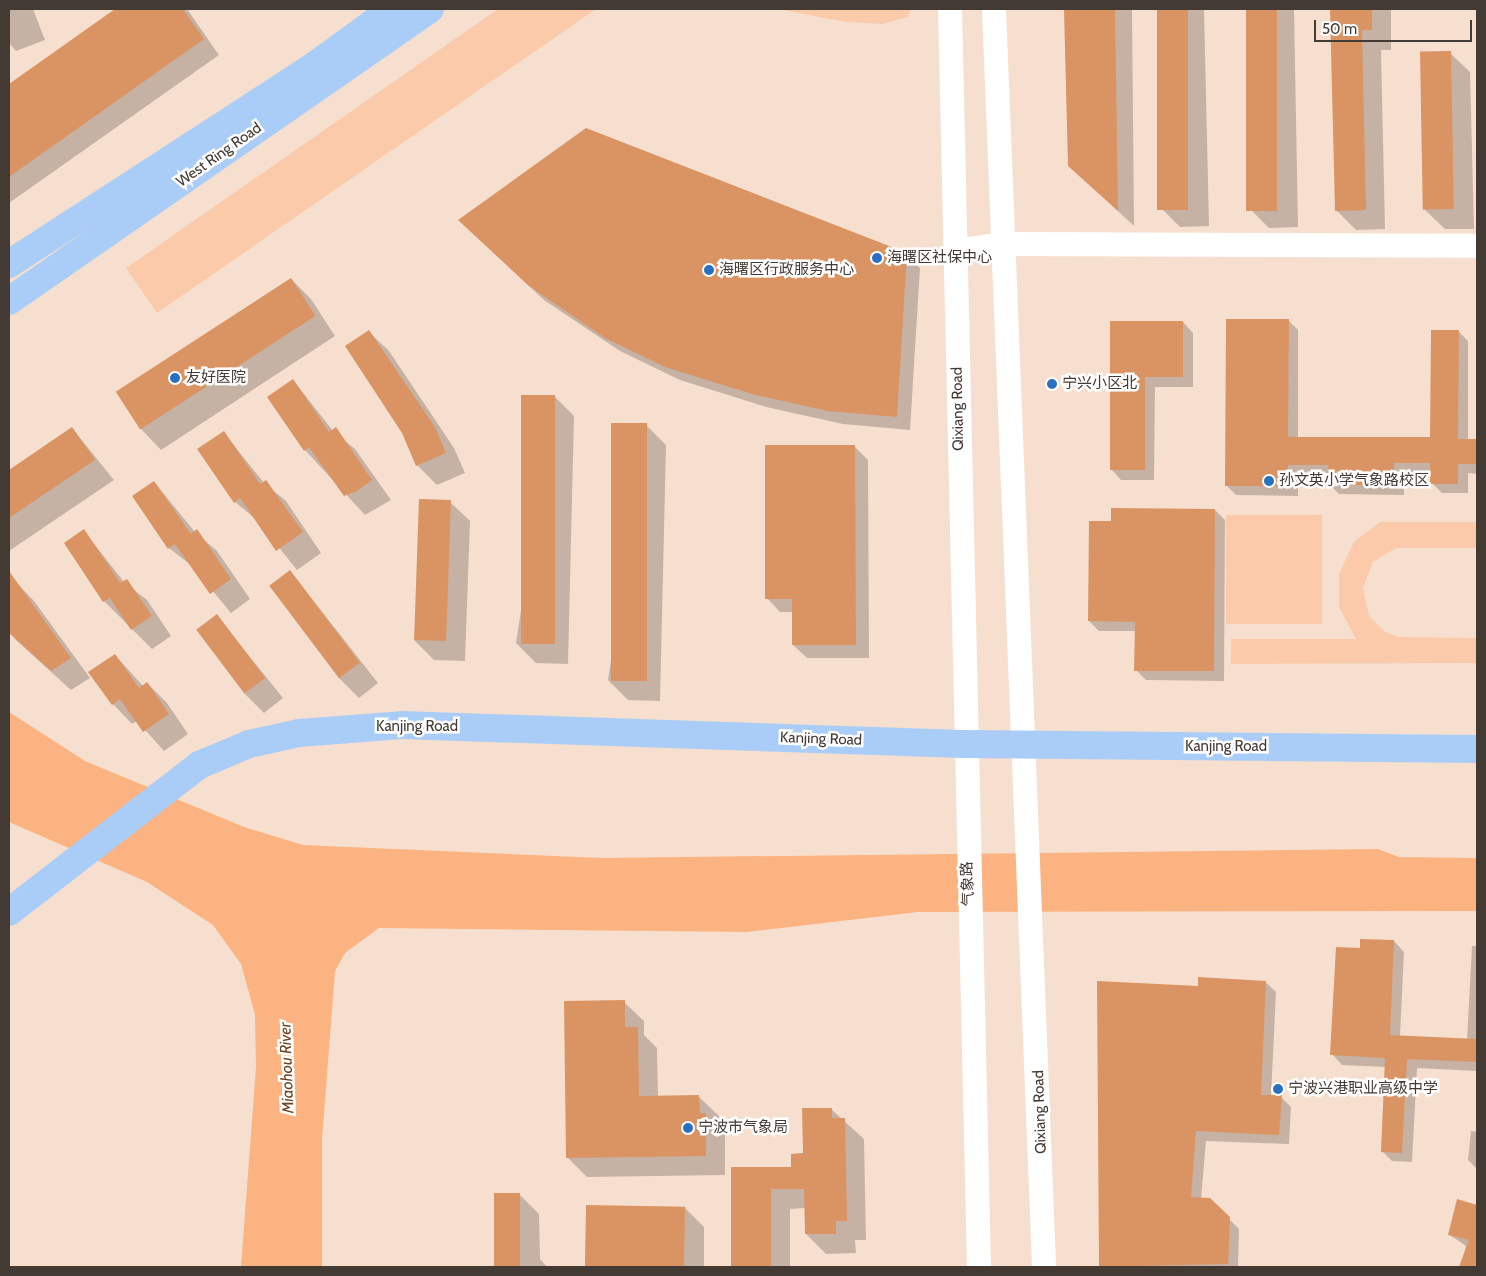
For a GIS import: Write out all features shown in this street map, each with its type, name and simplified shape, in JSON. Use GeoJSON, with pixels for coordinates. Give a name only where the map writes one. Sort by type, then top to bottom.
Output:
{"type":"FeatureCollection","features":[{"type":"Feature","properties":{"kind":"main road","name":"West Ring Road"},"geometry":{"type":"LineString","coordinates":[[9,264],[318,63],[392,9]]}},
{"type":"Feature","properties":{"kind":"main road","name":"West Ring Road"},"geometry":{"type":"LineString","coordinates":[[9,301],[430,9]]}},
{"type":"Feature","properties":{"kind":"main road","name":"Kanjing Road"},"geometry":{"type":"LineString","coordinates":[[9,912],[61,875],[199,765],[249,744],[299,733],[402,725],[1026,746],[1477,749]]}},
{"type":"Feature","properties":{"kind":"street","name":"Qixiang Road"},"geometry":{"type":"LineString","coordinates":[[950,9],[965,810]]}},
{"type":"Feature","properties":{"kind":"street"},"geometry":{"type":"LineString","coordinates":[[994,9],[1002,244],[1026,746]]}},
{"type":"Feature","properties":{"kind":"street"},"geometry":{"type":"LineString","coordinates":[[955,251],[1002,244],[1477,246]]}},
{"type":"Feature","properties":{"kind":"street","name":"Qixiang Road"},"geometry":{"type":"LineString","coordinates":[[1026,746],[1035,956],[1044,1267]]}},
{"type":"Feature","properties":{"kind":"street","name":"气象路"},"geometry":{"type":"LineString","coordinates":[[965,810],[979,1267]]}},
{"type":"Feature","properties":{"kind":"shaded area"},"geometry":{"type":"Polygon","coordinates":[[[498,9],[596,9],[157,313],[126,268],[498,9]]]}},
{"type":"Feature","properties":{"kind":"shaded area"},"geometry":{"type":"Polygon","coordinates":[[[777,9],[910,9],[908,17],[882,24],[846,22],[777,9]]]}},
{"type":"Feature","properties":{"kind":"shaded area"},"geometry":{"type":"Polygon","coordinates":[[[1226,515],[1322,515],[1322,624],[1226,624],[1226,515]]]}},
{"type":"Feature","properties":{"kind":"shaded area"},"geometry":{"type":"Polygon","coordinates":[[[1380,522],[1477,522],[1477,548],[1396,548],[1373,562],[1363,588],[1369,616],[1385,632],[1399,637],[1477,638],[1477,663],[1231,664],[1231,639],[1356,639],[1339,607],[1339,574],[1354,542],[1380,522]]]}},
{"type":"Feature","properties":{"kind":"water","name":"Miaohou River"},"geometry":{"type":"Polygon","coordinates":[[[9,712],[85,761],[244,827],[303,845],[602,858],[1378,849],[1399,857],[1477,858],[1477,911],[918,912],[747,932],[379,928],[345,953],[335,971],[322,1139],[322,1267],[241,1267],[256,1067],[255,1015],[241,964],[213,925],[147,882],[9,822],[9,712]]]}},
{"type":"Feature","properties":{"kind":"building"},"geometry":{"type":"Polygon","coordinates":[[[115,9],[183,9],[204,39],[9,177],[9,84],[115,9]]]}},
{"type":"Feature","properties":{"kind":"building"},"geometry":{"type":"Polygon","coordinates":[[[1064,9],[1115,9],[1118,211],[1068,166],[1064,9]]]}},
{"type":"Feature","properties":{"kind":"building"},"geometry":{"type":"Polygon","coordinates":[[[1157,9],[1188,9],[1188,210],[1157,210],[1157,9]]]}},
{"type":"Feature","properties":{"kind":"building"},"geometry":{"type":"Polygon","coordinates":[[[1246,9],[1277,9],[1277,211],[1246,211],[1246,9]]]}},
{"type":"Feature","properties":{"kind":"building"},"geometry":{"type":"Polygon","coordinates":[[[1330,9],[1372,9],[1372,30],[1362,30],[1366,210],[1335,211],[1330,9]]]}},
{"type":"Feature","properties":{"kind":"building"},"geometry":{"type":"Polygon","coordinates":[[[1451,51],[1454,209],[1423,210],[1420,52],[1451,51]]]}},
{"type":"Feature","properties":{"kind":"building","name":"海曙区行政服务中心"},"geometry":{"type":"Polygon","coordinates":[[[586,128],[907,253],[897,417],[828,411],[752,394],[665,367],[605,338],[529,286],[458,220],[586,128]]]}},
{"type":"Feature","properties":{"kind":"building"},"geometry":{"type":"Polygon","coordinates":[[[291,278],[316,316],[140,430],[116,392],[291,278]]]}},
{"type":"Feature","properties":{"kind":"building"},"geometry":{"type":"Polygon","coordinates":[[[1226,319],[1289,319],[1288,437],[1430,437],[1431,330],[1459,330],[1458,439],[1477,439],[1477,464],[1458,464],[1458,484],[1430,484],[1430,463],[1394,463],[1394,485],[1328,485],[1328,465],[1288,465],[1288,486],[1225,486],[1226,319]]]}},
{"type":"Feature","properties":{"kind":"building"},"geometry":{"type":"Polygon","coordinates":[[[1110,321],[1183,321],[1183,377],[1145,377],[1145,470],[1110,470],[1110,321]]]}},
{"type":"Feature","properties":{"kind":"building"},"geometry":{"type":"Polygon","coordinates":[[[369,330],[435,427],[446,453],[416,466],[402,433],[345,346],[369,330]]]}},
{"type":"Feature","properties":{"kind":"building"},"geometry":{"type":"Polygon","coordinates":[[[293,379],[329,432],[336,427],[372,480],[357,491],[344,496],[309,447],[304,451],[267,397],[293,379]]]}},
{"type":"Feature","properties":{"kind":"building"},"geometry":{"type":"Polygon","coordinates":[[[521,395],[555,395],[555,644],[521,644],[521,395]]]}},
{"type":"Feature","properties":{"kind":"building"},"geometry":{"type":"Polygon","coordinates":[[[611,423],[647,423],[647,681],[611,681],[611,423]]]}},
{"type":"Feature","properties":{"kind":"building"},"geometry":{"type":"Polygon","coordinates":[[[72,427],[95,460],[9,518],[9,470],[72,427]]]}},
{"type":"Feature","properties":{"kind":"building"},"geometry":{"type":"Polygon","coordinates":[[[224,431],[260,484],[266,480],[303,532],[276,551],[240,498],[234,503],[197,449],[224,431]]]}},
{"type":"Feature","properties":{"kind":"building"},"geometry":{"type":"Polygon","coordinates":[[[765,445],[855,445],[856,645],[792,645],[792,599],[765,599],[765,445]]]}},
{"type":"Feature","properties":{"kind":"building"},"geometry":{"type":"Polygon","coordinates":[[[154,481],[191,534],[197,529],[231,579],[210,594],[175,544],[168,549],[132,496],[154,481]]]}},
{"type":"Feature","properties":{"kind":"building"},"geometry":{"type":"Polygon","coordinates":[[[419,499],[451,500],[446,641],[414,640],[419,499]]]}},
{"type":"Feature","properties":{"kind":"building"},"geometry":{"type":"Polygon","coordinates":[[[1111,508],[1215,509],[1214,671],[1134,671],[1135,622],[1088,621],[1089,521],[1111,521],[1111,508]]]}},
{"type":"Feature","properties":{"kind":"building"},"geometry":{"type":"Polygon","coordinates":[[[84,529],[120,583],[127,579],[152,616],[131,630],[110,598],[103,602],[64,543],[84,529]]]}},
{"type":"Feature","properties":{"kind":"building"},"geometry":{"type":"Polygon","coordinates":[[[290,570],[360,663],[339,678],[269,586],[290,570]]]}},
{"type":"Feature","properties":{"kind":"building"},"geometry":{"type":"Polygon","coordinates":[[[9,571],[71,658],[51,671],[9,633],[9,571]]]}},
{"type":"Feature","properties":{"kind":"building"},"geometry":{"type":"Polygon","coordinates":[[[217,614],[265,678],[244,694],[196,630],[217,614]]]}},
{"type":"Feature","properties":{"kind":"building"},"geometry":{"type":"Polygon","coordinates":[[[115,654],[139,688],[147,682],[169,714],[143,732],[120,699],[112,705],[88,672],[115,654]]]}},
{"type":"Feature","properties":{"kind":"building"},"geometry":{"type":"Polygon","coordinates":[[[1360,939],[1394,940],[1390,1035],[1477,1039],[1477,1062],[1407,1059],[1402,1153],[1381,1152],[1385,1058],[1330,1055],[1336,947],[1360,948],[1360,939]]]}},
{"type":"Feature","properties":{"kind":"building"},"geometry":{"type":"Polygon","coordinates":[[[1198,977],[1266,981],[1261,1095],[1282,1095],[1279,1135],[1196,1131],[1191,1197],[1210,1198],[1230,1217],[1228,1264],[1099,1267],[1097,981],[1198,986],[1198,977]]]}},
{"type":"Feature","properties":{"kind":"building"},"geometry":{"type":"Polygon","coordinates":[[[625,1000],[625,1027],[638,1027],[639,1096],[699,1095],[700,1113],[706,1113],[706,1156],[566,1158],[564,1001],[625,1000]]]}},
{"type":"Feature","properties":{"kind":"building"},"geometry":{"type":"Polygon","coordinates":[[[802,1108],[832,1108],[832,1118],[845,1118],[847,1221],[836,1221],[836,1234],[805,1234],[804,1189],[771,1189],[771,1267],[731,1267],[731,1167],[791,1167],[791,1154],[803,1153],[802,1108]]]}},
{"type":"Feature","properties":{"kind":"building"},"geometry":{"type":"Polygon","coordinates":[[[494,1193],[520,1193],[520,1267],[494,1267],[494,1193]]]}},
{"type":"Feature","properties":{"kind":"building"},"geometry":{"type":"Polygon","coordinates":[[[1457,1199],[1477,1205],[1477,1267],[1459,1267],[1469,1240],[1448,1235],[1457,1199]]]}},
{"type":"Feature","properties":{"kind":"building"},"geometry":{"type":"Polygon","coordinates":[[[586,1205],[685,1207],[684,1267],[585,1267],[586,1205]]]}},
{"type":"Feature","properties":{"kind":"place","name":"海曙区社保中心"},"geometry":{"type":"Point","coordinates":[877,258]}},
{"type":"Feature","properties":{"kind":"place","name":"海曙区行政服务中心"},"geometry":{"type":"Point","coordinates":[709,270]}},
{"type":"Feature","properties":{"kind":"place","name":"友好医院"},"geometry":{"type":"Point","coordinates":[175,378]}},
{"type":"Feature","properties":{"kind":"place","name":"宁兴小区北"},"geometry":{"type":"Point","coordinates":[1052,384]}},
{"type":"Feature","properties":{"kind":"place","name":"孙文英小学气象路校区"},"geometry":{"type":"Point","coordinates":[1269,481]}},
{"type":"Feature","properties":{"kind":"place","name":"宁波兴港职业高级中学"},"geometry":{"type":"Point","coordinates":[1278,1089]}},
{"type":"Feature","properties":{"kind":"place","name":"宁波市气象局"},"geometry":{"type":"Point","coordinates":[688,1128]}}]}
